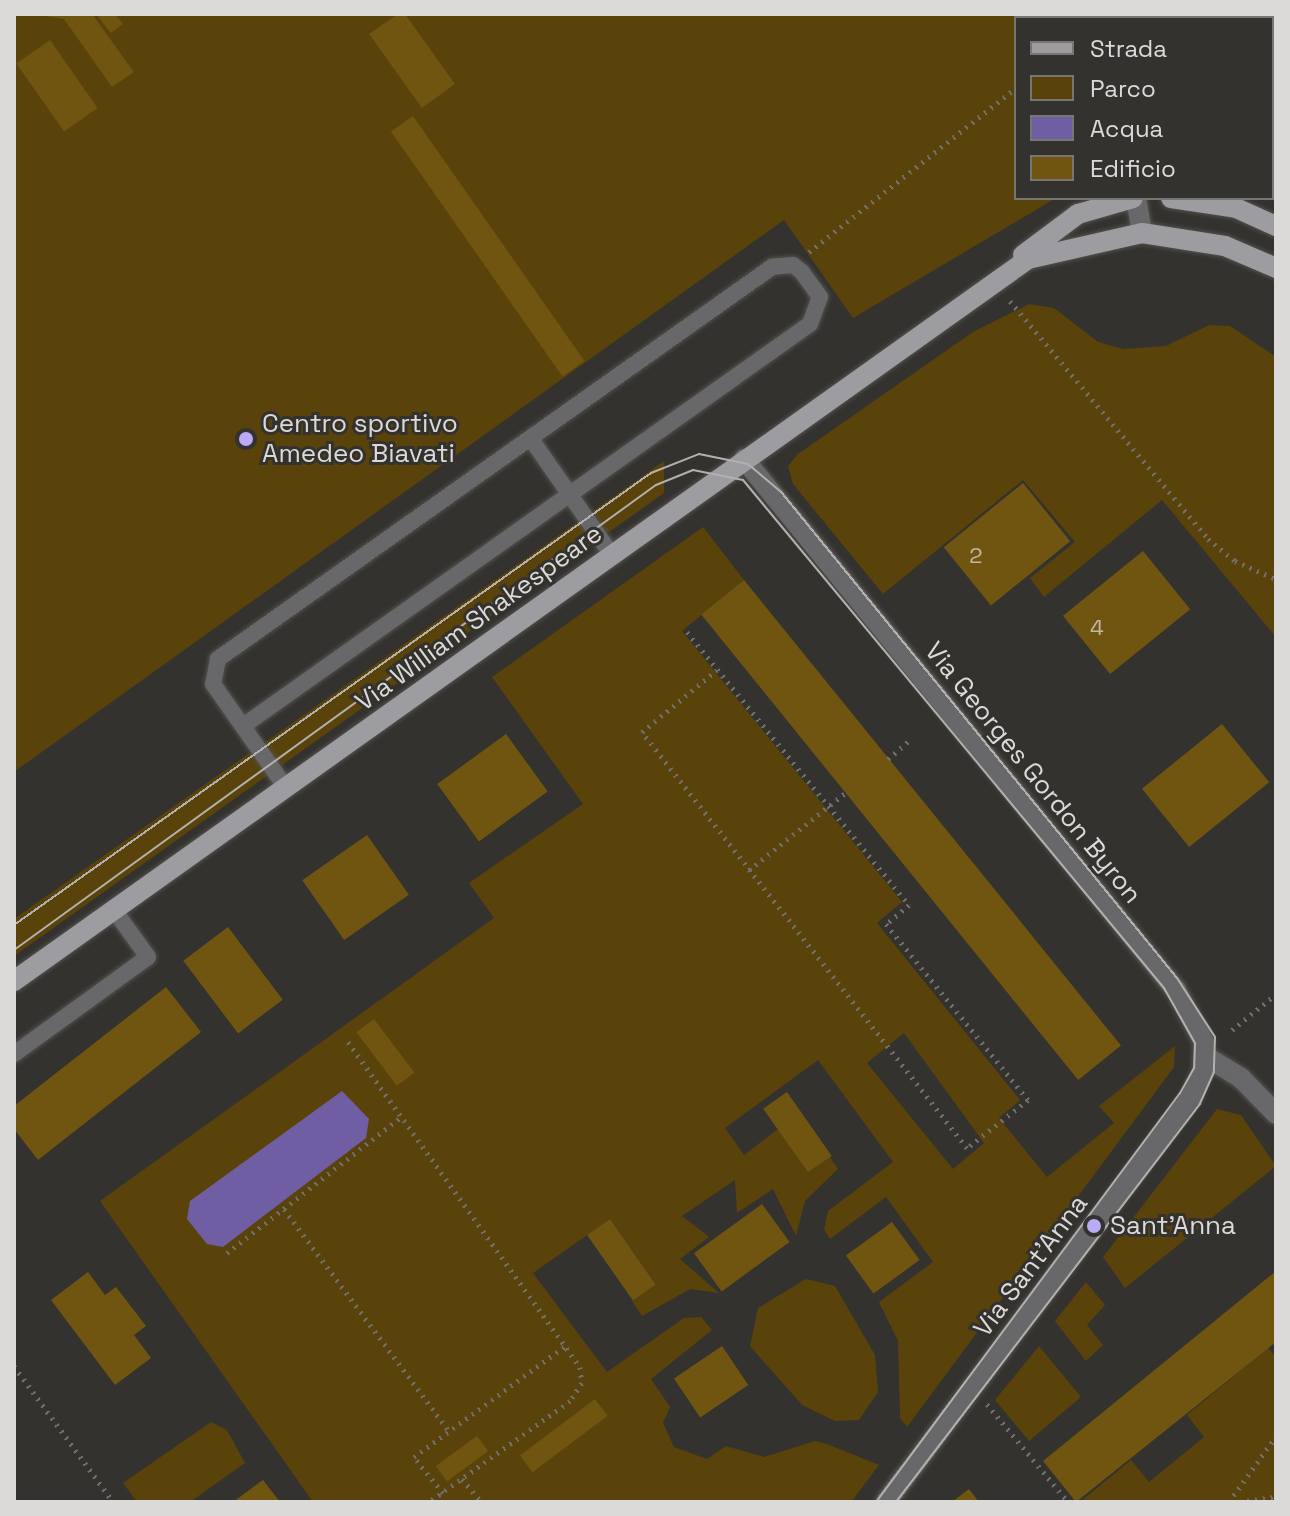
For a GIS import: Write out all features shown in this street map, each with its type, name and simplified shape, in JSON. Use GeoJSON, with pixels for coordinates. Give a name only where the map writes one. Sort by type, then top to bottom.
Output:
{"type":"FeatureCollection","features":[{"type":"Feature","properties":{"kind":"main road","name":"Via William Shakespeare"},"geometry":{"type":"LineString","coordinates":[[974,296],[1059,226],[1129,200]]}},
{"type":"Feature","properties":{"kind":"main road"},"geometry":{"type":"LineString","coordinates":[[1184,200],[1236,208],[1276,226]]}},
{"type":"Feature","properties":{"kind":"main road","name":"Via William Shakespeare"},"geometry":{"type":"LineString","coordinates":[[14,981],[1028,259],[1142,233],[1225,246],[1276,268]]}},
{"type":"Feature","properties":{"kind":"street","name":"Via William Shakespeare"},"geometry":{"type":"LineString","coordinates":[[1134,200],[1142,233]]}},
{"type":"Feature","properties":{"kind":"street","name":"Via Georges Gordon Byron"},"geometry":{"type":"LineString","coordinates":[[744,459],[1187,1004],[1205,1056]]}},
{"type":"Feature","properties":{"kind":"street"},"geometry":{"type":"LineString","coordinates":[[1205,1056],[1241,1078],[1276,1114]]}},
{"type":"Feature","properties":{"kind":"street","name":"Via Sant'Anna"},"geometry":{"type":"LineString","coordinates":[[886,1502],[1191,1097],[1205,1056]]}},
{"type":"Feature","properties":{"kind":"lane"},"geometry":{"type":"LineString","coordinates":[[243,726],[818,317],[820,297],[793,265],[772,267],[218,659],[210,674],[243,726],[286,788]]}},
{"type":"Feature","properties":{"kind":"lane"},"geometry":{"type":"LineString","coordinates":[[531,439],[612,555]]}},
{"type":"Feature","properties":{"kind":"lane"},"geometry":{"type":"LineString","coordinates":[[14,1054],[148,957],[114,910]]}},
{"type":"Feature","properties":{"kind":"path"},"geometry":{"type":"LineString","coordinates":[[793,265],[1014,90]]}},
{"type":"Feature","properties":{"kind":"path"},"geometry":{"type":"LineString","coordinates":[[1014,302],[1208,539],[1235,561],[1276,579]]}},
{"type":"Feature","properties":{"kind":"path"},"geometry":{"type":"LineString","coordinates":[[687,632],[909,905],[886,924],[1028,1100],[967,1148],[642,732],[717,670]]}},
{"type":"Feature","properties":{"kind":"path"},"geometry":{"type":"LineString","coordinates":[[888,759],[909,741]]}},
{"type":"Feature","properties":{"kind":"path"},"geometry":{"type":"LineString","coordinates":[[749,870],[845,793]]}},
{"type":"Feature","properties":{"kind":"path"},"geometry":{"type":"LineString","coordinates":[[1232,1030],[1276,994]]}},
{"type":"Feature","properties":{"kind":"path"},"geometry":{"type":"LineString","coordinates":[[348,1042],[565,1346],[582,1383],[570,1401],[429,1502]]}},
{"type":"Feature","properties":{"kind":"path"},"geometry":{"type":"LineString","coordinates":[[227,1253],[401,1117]]}},
{"type":"Feature","properties":{"kind":"path"},"geometry":{"type":"LineString","coordinates":[[284,1209],[449,1431]]}},
{"type":"Feature","properties":{"kind":"path"},"geometry":{"type":"LineString","coordinates":[[443,1493],[414,1457],[565,1346]]}},
{"type":"Feature","properties":{"kind":"path"},"geometry":{"type":"LineString","coordinates":[[14,1366],[113,1502]]}},
{"type":"Feature","properties":{"kind":"path"},"geometry":{"type":"LineString","coordinates":[[986,1403],[1068,1502]]}},
{"type":"Feature","properties":{"kind":"path"},"geometry":{"type":"LineString","coordinates":[[1229,1502],[1276,1436]]}},
{"type":"Feature","properties":{"kind":"path"},"geometry":{"type":"LineString","coordinates":[[462,1479],[481,1502]]}},
{"type":"Feature","properties":{"kind":"path"},"geometry":{"type":"LineString","coordinates":[[1239,1502],[1276,1497]]}},
{"type":"Feature","properties":{"kind":"green space","name":"Centro sportivo Amedeo Biavati"},"geometry":{"type":"Polygon","coordinates":[[[14,14],[1038,14],[1014,16],[1014,200],[1053,200],[853,318],[784,220],[14,772],[14,14]]]}},
{"type":"Feature","properties":{"kind":"green space"},"geometry":{"type":"Polygon","coordinates":[[[1071,14],[1186,14],[1186,16],[1071,14]]]}},
{"type":"Feature","properties":{"kind":"green space"},"geometry":{"type":"Polygon","coordinates":[[[1029,304],[1054,308],[1098,342],[1123,349],[1166,346],[1209,325],[1230,326],[1276,357],[1276,637],[1162,500],[1044,597],[1030,578],[1075,542],[1023,480],[883,594],[793,484],[788,466],[798,454],[973,332],[1029,304]]]}},
{"type":"Feature","properties":{"kind":"green space"},"geometry":{"type":"Polygon","coordinates":[[[664,461],[664,493],[14,956],[14,919],[664,461]]]}},
{"type":"Feature","properties":{"kind":"green space"},"geometry":{"type":"Polygon","coordinates":[[[703,527],[744,580],[682,631],[902,902],[877,923],[1020,1100],[999,1118],[1047,1177],[1114,1123],[1099,1106],[1175,1046],[1174,1067],[907,1427],[900,1418],[898,1341],[879,1302],[933,1262],[886,1197],[830,1239],[824,1230],[828,1211],[893,1162],[818,1060],[725,1128],[744,1155],[778,1129],[808,1173],[830,1157],[838,1169],[805,1201],[796,1236],[773,1189],[737,1213],[735,1180],[682,1216],[709,1237],[680,1259],[719,1293],[690,1289],[642,1316],[632,1301],[656,1284],[610,1219],[533,1273],[607,1372],[684,1318],[701,1317],[712,1330],[651,1379],[670,1407],[663,1423],[674,1447],[707,1459],[726,1446],[764,1457],[815,1441],[827,1444],[879,1465],[851,1502],[313,1502],[100,1201],[494,918],[469,883],[583,804],[492,677],[703,527]],[[904,1033],[867,1063],[953,1169],[984,1143],[904,1033]]]}},
{"type":"Feature","properties":{"kind":"green space"},"geometry":{"type":"Polygon","coordinates":[[[1217,1109],[1241,1115],[1276,1166],[1125,1288],[1103,1257],[1217,1109]]]}},
{"type":"Feature","properties":{"kind":"green space"},"geometry":{"type":"Polygon","coordinates":[[[806,1279],[835,1286],[875,1355],[878,1392],[859,1420],[835,1421],[802,1405],[750,1346],[758,1308],[806,1279]]]}},
{"type":"Feature","properties":{"kind":"green space"},"geometry":{"type":"Polygon","coordinates":[[[1086,1282],[1105,1305],[1087,1325],[1103,1345],[1086,1361],[1055,1321],[1086,1282]]]}},
{"type":"Feature","properties":{"kind":"green space"},"geometry":{"type":"Polygon","coordinates":[[[1039,1346],[1081,1397],[1029,1441],[995,1400],[1039,1346]]]}},
{"type":"Feature","properties":{"kind":"green space"},"geometry":{"type":"Polygon","coordinates":[[[1268,1348],[1276,1357],[1276,1502],[1080,1502],[1131,1460],[1149,1482],[1204,1437],[1187,1415],[1268,1348]]]}},
{"type":"Feature","properties":{"kind":"green space"},"geometry":{"type":"Polygon","coordinates":[[[211,1422],[227,1430],[245,1463],[190,1502],[137,1502],[123,1483],[211,1422]]]}},
{"type":"Feature","properties":{"kind":"water"},"geometry":{"type":"Polygon","coordinates":[[[342,1091],[369,1119],[366,1138],[223,1247],[207,1244],[187,1219],[190,1201],[342,1091]]]}},
{"type":"Feature","properties":{"kind":"building"},"geometry":{"type":"Polygon","coordinates":[[[92,14],[134,72],[112,87],[64,19],[46,16],[92,14]]]}},
{"type":"Feature","properties":{"kind":"building"},"geometry":{"type":"Polygon","coordinates":[[[96,14],[115,14],[123,24],[111,33],[96,14]]]}},
{"type":"Feature","properties":{"kind":"building"},"geometry":{"type":"Polygon","coordinates":[[[398,14],[405,14],[455,84],[422,108],[369,34],[398,14]]]}},
{"type":"Feature","properties":{"kind":"building"},"geometry":{"type":"Polygon","coordinates":[[[50,40],[98,108],[64,132],[16,64],[50,40]]]}},
{"type":"Feature","properties":{"kind":"building"},"geometry":{"type":"Polygon","coordinates":[[[413,116],[584,361],[562,376],[391,131],[413,116]]]}},
{"type":"Feature","properties":{"kind":"building"},"geometry":{"type":"Polygon","coordinates":[[[1023,483],[1070,541],[991,605],[944,547],[1023,483]]]}},
{"type":"Feature","properties":{"kind":"building"},"geometry":{"type":"Polygon","coordinates":[[[1143,551],[1190,609],[1110,674],[1063,616],[1143,551]]]}},
{"type":"Feature","properties":{"kind":"building"},"geometry":{"type":"Polygon","coordinates":[[[744,580],[1121,1046],[1078,1080],[701,615],[744,580]]]}},
{"type":"Feature","properties":{"kind":"building"},"geometry":{"type":"Polygon","coordinates":[[[1222,724],[1269,782],[1189,847],[1142,789],[1222,724]]]}},
{"type":"Feature","properties":{"kind":"building"},"geometry":{"type":"Polygon","coordinates":[[[506,734],[548,791],[479,841],[437,784],[506,734]]]}},
{"type":"Feature","properties":{"kind":"building"},"geometry":{"type":"Polygon","coordinates":[[[367,835],[409,895],[344,940],[302,880],[367,835]]]}},
{"type":"Feature","properties":{"kind":"building"},"geometry":{"type":"Polygon","coordinates":[[[228,927],[283,1000],[238,1033],[183,961],[228,927]]]}},
{"type":"Feature","properties":{"kind":"building"},"geometry":{"type":"Polygon","coordinates":[[[166,987],[201,1032],[38,1160],[14,1129],[14,1106],[166,987]]]}},
{"type":"Feature","properties":{"kind":"building"},"geometry":{"type":"Polygon","coordinates":[[[374,1019],[414,1073],[397,1086],[356,1032],[374,1019]]]}},
{"type":"Feature","properties":{"kind":"building"},"geometry":{"type":"Polygon","coordinates":[[[787,1092],[832,1156],[808,1173],[763,1109],[787,1092]]]}},
{"type":"Feature","properties":{"kind":"building"},"geometry":{"type":"Polygon","coordinates":[[[762,1204],[790,1242],[722,1291],[694,1253],[762,1204]]]}},
{"type":"Feature","properties":{"kind":"building"},"geometry":{"type":"Polygon","coordinates":[[[610,1219],[656,1285],[633,1301],[587,1235],[610,1219]]]}},
{"type":"Feature","properties":{"kind":"building"},"geometry":{"type":"Polygon","coordinates":[[[892,1222],[920,1260],[874,1294],[846,1256],[892,1222]]]}},
{"type":"Feature","properties":{"kind":"building"},"geometry":{"type":"Polygon","coordinates":[[[1276,1271],[1276,1342],[1076,1502],[1043,1461],[1276,1271]]]}},
{"type":"Feature","properties":{"kind":"building"},"geometry":{"type":"Polygon","coordinates":[[[88,1272],[105,1295],[116,1287],[146,1326],[134,1335],[151,1358],[115,1385],[51,1300],[88,1272]]]}},
{"type":"Feature","properties":{"kind":"building"},"geometry":{"type":"Polygon","coordinates":[[[722,1346],[748,1385],[700,1417],[674,1378],[722,1346]]]}},
{"type":"Feature","properties":{"kind":"building"},"geometry":{"type":"Polygon","coordinates":[[[595,1399],[608,1416],[533,1472],[520,1456],[595,1399]]]}},
{"type":"Feature","properties":{"kind":"building"},"geometry":{"type":"Polygon","coordinates":[[[477,1436],[488,1451],[447,1481],[436,1466],[477,1436]]]}},
{"type":"Feature","properties":{"kind":"building"},"geometry":{"type":"Polygon","coordinates":[[[263,1480],[280,1502],[233,1502],[260,1482],[263,1480]]]}},
{"type":"Feature","properties":{"kind":"building"},"geometry":{"type":"Polygon","coordinates":[[[969,1489],[979,1502],[952,1502],[969,1489]]]}},
{"type":"Feature","properties":{"kind":"tram line"},"geometry":{"type":"LineString","coordinates":[[14,925],[651,473],[699,454],[748,464],[781,492],[1177,978],[1215,1037],[1214,1072],[1200,1104],[896,1502]]}},
{"type":"Feature","properties":{"kind":"tram line"},"geometry":{"type":"LineString","coordinates":[[14,950],[656,485],[693,470],[743,480],[1164,988],[1195,1043],[1194,1068],[1180,1093],[876,1502]]}},
{"type":"Feature","properties":{"kind":"place","name":"Centro sportivo Amedeo Biavati"},"geometry":{"type":"Point","coordinates":[246,439]}},
{"type":"Feature","properties":{"kind":"place","name":"Sant'Anna"},"geometry":{"type":"Point","coordinates":[1094,1226]}}]}
